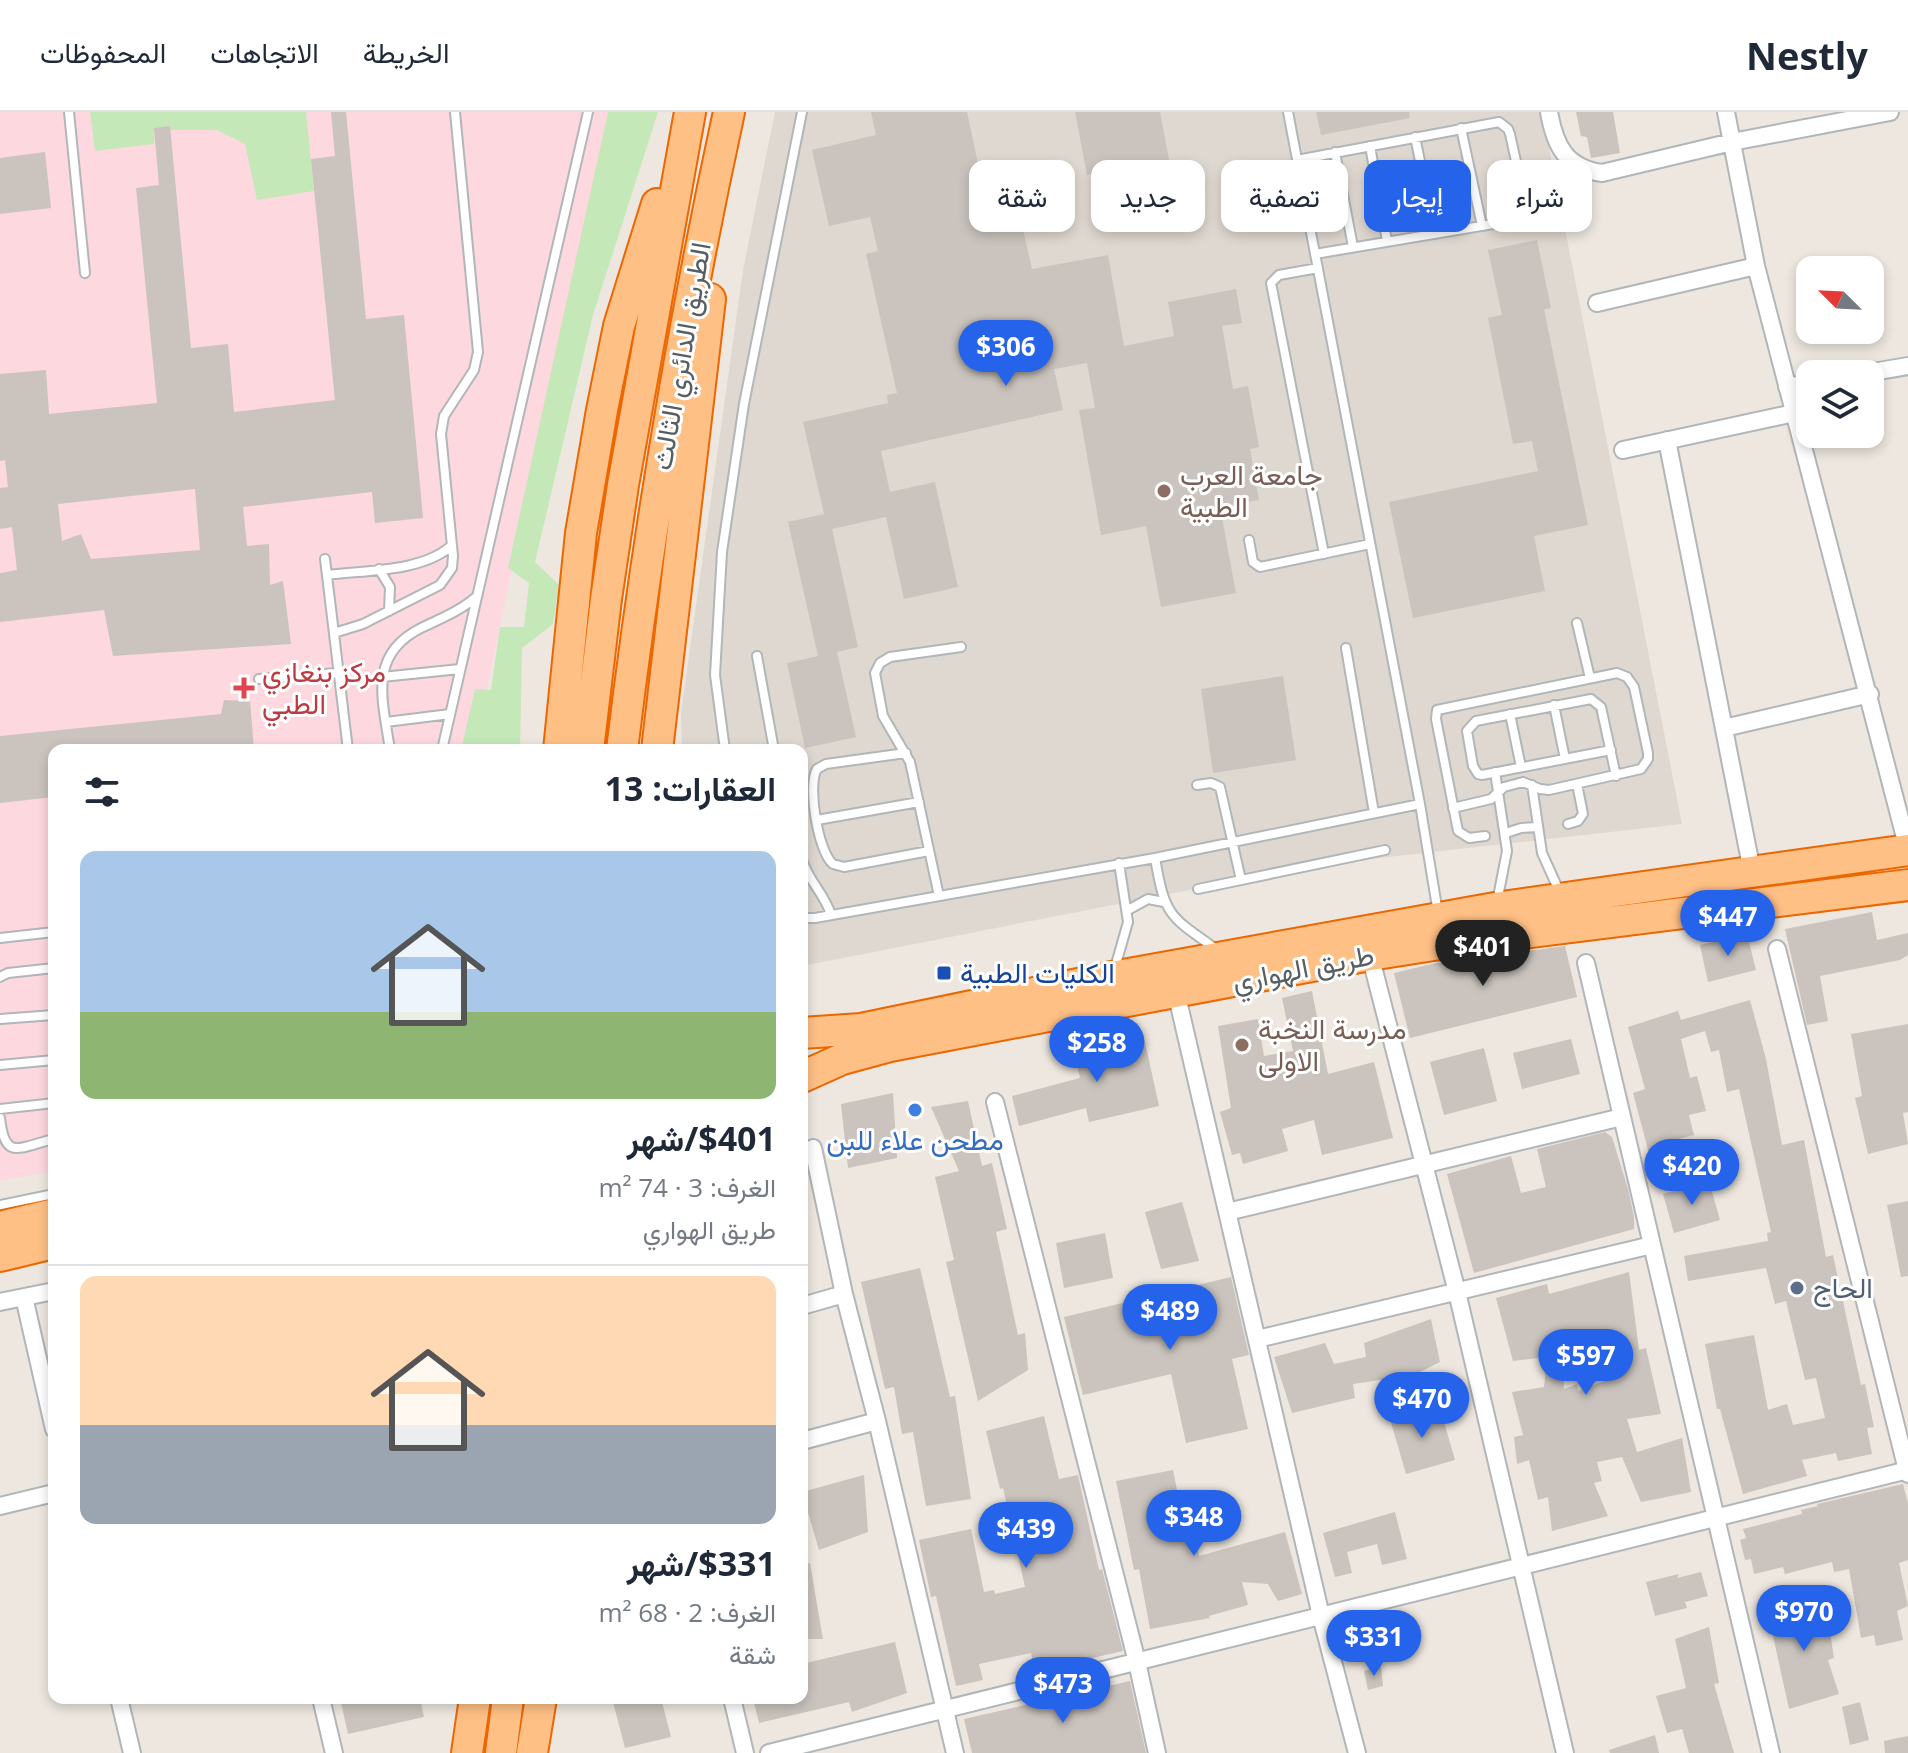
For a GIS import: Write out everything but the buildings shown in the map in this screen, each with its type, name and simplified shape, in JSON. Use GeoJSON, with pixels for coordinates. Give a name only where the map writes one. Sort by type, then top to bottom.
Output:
{"type":"FeatureCollection","features":[{"type":"Feature","properties":{"kind":"highway","name":"الطريق الدائري الثالث"},"geometry":{"type":"LineString","coordinates":[[589,744],[625,470],[690,112]]}},
{"type":"Feature","properties":{"kind":"highway","name":"الطريق الدائري الثالث"},"geometry":{"type":"LineString","coordinates":[[623,744],[640,602],[708,207],[729,112]]}},
{"type":"Feature","properties":{"kind":"highway"},"geometry":{"type":"LineString","coordinates":[[560,744],[581,533],[619,326],[650,222],[683,143]]}},
{"type":"Feature","properties":{"kind":"highway"},"geometry":{"type":"LineString","coordinates":[[658,744],[710,293],[712,265],[708,207]]}},
{"type":"Feature","properties":{"kind":"highway","name":"طريق الهواري"},"geometry":{"type":"LineString","coordinates":[[808,1033],[861,1029],[1112,977],[1495,908],[1908,849]]}},
{"type":"Feature","properties":{"kind":"highway","name":"طريق الهواري"},"geometry":{"type":"LineString","coordinates":[[808,1074],[842,1059],[890,1046],[1370,955],[1908,885]]}},
{"type":"Feature","properties":{"kind":"highway"},"geometry":{"type":"LineString","coordinates":[[0,1227],[48,1215]]}},
{"type":"Feature","properties":{"kind":"highway"},"geometry":{"type":"LineString","coordinates":[[0,1256],[48,1244]]}},
{"type":"Feature","properties":{"kind":"highway"},"geometry":{"type":"LineString","coordinates":[[455,1704],[457,1753]]}},
{"type":"Feature","properties":{"kind":"highway"},"geometry":{"type":"LineString","coordinates":[[467,1753],[474,1704]]}},
{"type":"Feature","properties":{"kind":"highway"},"geometry":{"type":"LineString","coordinates":[[501,1753],[507,1704]]}},
{"type":"Feature","properties":{"kind":"highway"},"geometry":{"type":"LineString","coordinates":[[532,1753],[540,1704]]}},
{"type":"Feature","properties":{"kind":"street"},"geometry":{"type":"LineString","coordinates":[[1549,112],[1552,130],[1571,163],[1584,170],[1602,173],[1732,142],[1890,112]]}},
{"type":"Feature","properties":{"kind":"street"},"geometry":{"type":"LineString","coordinates":[[1726,112],[1756,266],[1908,849]]}},
{"type":"Feature","properties":{"kind":"street"},"geometry":{"type":"LineString","coordinates":[[1597,303],[1756,266]]}},
{"type":"Feature","properties":{"kind":"street"},"geometry":{"type":"LineString","coordinates":[[1884,370],[1908,366]]}},
{"type":"Feature","properties":{"kind":"street"},"geometry":{"type":"LineString","coordinates":[[1787,387],[1796,385]]}},
{"type":"Feature","properties":{"kind":"street"},"geometry":{"type":"LineString","coordinates":[[1623,450],[1794,413]]}},
{"type":"Feature","properties":{"kind":"street"},"geometry":{"type":"LineString","coordinates":[[1667,440],[1752,871]]}},
{"type":"Feature","properties":{"kind":"street"},"geometry":{"type":"LineString","coordinates":[[1724,728],[1870,694]]}},
{"type":"Feature","properties":{"kind":"street"},"geometry":{"type":"LineString","coordinates":[[769,1753],[1908,1472],[1777,949]]}},
{"type":"Feature","properties":{"kind":"street"},"geometry":{"type":"LineString","coordinates":[[1370,955],[1457,1292],[1565,1753]]}},
{"type":"Feature","properties":{"kind":"street"},"geometry":{"type":"LineString","coordinates":[[1586,963],[1771,1753]]}},
{"type":"Feature","properties":{"kind":"street"},"geometry":{"type":"LineString","coordinates":[[1176,992],[1321,1616],[1357,1753]]}},
{"type":"Feature","properties":{"kind":"street"},"geometry":{"type":"LineString","coordinates":[[995,1102],[1137,1662],[1157,1753]]}},
{"type":"Feature","properties":{"kind":"street"},"geometry":{"type":"LineString","coordinates":[[1227,1212],[1622,1117]]}},
{"type":"Feature","properties":{"kind":"street"},"geometry":{"type":"LineString","coordinates":[[813,1148],[844,1294],[955,1753]]}},
{"type":"Feature","properties":{"kind":"street"},"geometry":{"type":"LineString","coordinates":[[1257,1339],[1652,1245]]}},
{"type":"Feature","properties":{"kind":"street"},"geometry":{"type":"LineString","coordinates":[[0,1302],[48,1292]]}},
{"type":"Feature","properties":{"kind":"street"},"geometry":{"type":"LineString","coordinates":[[808,1304],[844,1294]]}},
{"type":"Feature","properties":{"kind":"street"},"geometry":{"type":"LineString","coordinates":[[24,1297],[48,1403]]}},
{"type":"Feature","properties":{"kind":"street"},"geometry":{"type":"LineString","coordinates":[[808,1439],[877,1421]]}},
{"type":"Feature","properties":{"kind":"street"},"geometry":{"type":"LineString","coordinates":[[0,1506],[48,1494]]}},
{"type":"Feature","properties":{"kind":"street"},"geometry":{"type":"LineString","coordinates":[[120,1704],[132,1753]]}},
{"type":"Feature","properties":{"kind":"street"},"geometry":{"type":"LineString","coordinates":[[322,1704],[334,1753]]}},
{"type":"Feature","properties":{"kind":"street"},"geometry":{"type":"LineString","coordinates":[[733,1704],[745,1753]]}},
{"type":"Feature","properties":{"kind":"lane"},"geometry":{"type":"LineString","coordinates":[[69,112],[85,273]]}},
{"type":"Feature","properties":{"kind":"lane"},"geometry":{"type":"LineString","coordinates":[[334,633],[389,611],[440,585],[452,568],[441,434],[444,416],[474,370],[478,352],[455,112]]}},
{"type":"Feature","properties":{"kind":"lane"},"geometry":{"type":"LineString","coordinates":[[443,744],[588,112]]}},
{"type":"Feature","properties":{"kind":"lane"},"geometry":{"type":"LineString","coordinates":[[724,744],[715,675],[722,552],[744,404],[802,112]]}},
{"type":"Feature","properties":{"kind":"lane"},"geometry":{"type":"LineString","coordinates":[[1288,112],[1297,160],[1493,121],[1504,124],[1510,134],[1525,207],[1516,219],[1315,254]]}},
{"type":"Feature","properties":{"kind":"lane"},"geometry":{"type":"LineString","coordinates":[[1461,128],[1482,226]]}},
{"type":"Feature","properties":{"kind":"lane"},"geometry":{"type":"LineString","coordinates":[[1415,137],[1435,233]]}},
{"type":"Feature","properties":{"kind":"lane"},"geometry":{"type":"LineString","coordinates":[[1370,146],[1387,241]]}},
{"type":"Feature","properties":{"kind":"lane"},"geometry":{"type":"LineString","coordinates":[[1335,152],[1353,247]]}},
{"type":"Feature","properties":{"kind":"lane"},"geometry":{"type":"LineString","coordinates":[[1311,232],[1420,804],[1438,918]]}},
{"type":"Feature","properties":{"kind":"lane"},"geometry":{"type":"LineString","coordinates":[[1318,268],[1279,275],[1271,283],[1324,554]]}},
{"type":"Feature","properties":{"kind":"lane"},"geometry":{"type":"LineString","coordinates":[[1249,540],[1253,562],[1260,567],[1370,544]]}},
{"type":"Feature","properties":{"kind":"lane"},"geometry":{"type":"LineString","coordinates":[[327,575],[433,560],[452,545]]}},
{"type":"Feature","properties":{"kind":"lane"},"geometry":{"type":"LineString","coordinates":[[325,559],[347,744]]}},
{"type":"Feature","properties":{"kind":"lane"},"geometry":{"type":"LineString","coordinates":[[379,569],[390,587],[389,611]]}},
{"type":"Feature","properties":{"kind":"lane"},"geometry":{"type":"LineString","coordinates":[[389,744],[382,677],[389,653],[407,635],[460,609],[477,597]]}},
{"type":"Feature","properties":{"kind":"lane"},"geometry":{"type":"LineString","coordinates":[[1577,623],[1590,678]]}},
{"type":"Feature","properties":{"kind":"lane"},"geometry":{"type":"LineString","coordinates":[[939,896],[906,753],[883,716],[876,679],[877,668],[884,659],[961,647]]}},
{"type":"Feature","properties":{"kind":"lane"},"geometry":{"type":"LineString","coordinates":[[1346,648],[1374,813]]}},
{"type":"Feature","properties":{"kind":"lane"},"geometry":{"type":"LineString","coordinates":[[757,656],[773,744]]}},
{"type":"Feature","properties":{"kind":"lane"},"geometry":{"type":"LineString","coordinates":[[382,677],[460,669]]}},
{"type":"Feature","properties":{"kind":"lane"},"geometry":{"type":"LineString","coordinates":[[259,679],[338,673]]}},
{"type":"Feature","properties":{"kind":"lane"},"geometry":{"type":"LineString","coordinates":[[1453,808],[1491,799],[1507,785],[1523,782],[1545,790],[1636,772],[1648,759],[1634,687],[1627,677],[1617,673],[1437,710],[1435,715],[1453,808],[1461,834],[1469,838],[1485,836]]}},
{"type":"Feature","properties":{"kind":"lane"},"geometry":{"type":"LineString","coordinates":[[1611,750],[1482,775],[1475,771],[1467,731],[1476,721],[1587,699],[1596,701],[1601,707],[1611,750],[1616,776]]}},
{"type":"Feature","properties":{"kind":"lane"},"geometry":{"type":"LineString","coordinates":[[1554,705],[1565,759]]}},
{"type":"Feature","properties":{"kind":"lane"},"geometry":{"type":"LineString","coordinates":[[386,722],[450,714]]}},
{"type":"Feature","properties":{"kind":"lane"},"geometry":{"type":"LineString","coordinates":[[1510,714],[1521,767]]}},
{"type":"Feature","properties":{"kind":"lane"},"geometry":{"type":"LineString","coordinates":[[906,753],[826,764],[817,769],[812,785],[825,856],[838,866],[929,851]]}},
{"type":"Feature","properties":{"kind":"lane"},"geometry":{"type":"LineString","coordinates":[[1495,772],[1506,833],[1505,870],[1495,908]]}},
{"type":"Feature","properties":{"kind":"lane"},"geometry":{"type":"LineString","coordinates":[[1197,785],[1211,783],[1220,787],[1241,880]]}},
{"type":"Feature","properties":{"kind":"lane"},"geometry":{"type":"LineString","coordinates":[[1568,824],[1578,821],[1583,814],[1577,784]]}},
{"type":"Feature","properties":{"kind":"lane"},"geometry":{"type":"LineString","coordinates":[[1532,785],[1548,869],[1563,898]]}},
{"type":"Feature","properties":{"kind":"lane"},"geometry":{"type":"LineString","coordinates":[[817,820],[919,802]]}},
{"type":"Feature","properties":{"kind":"lane"},"geometry":{"type":"LineString","coordinates":[[808,917],[1155,858],[1420,804]]}},
{"type":"Feature","properties":{"kind":"lane"},"geometry":{"type":"LineString","coordinates":[[1506,833],[1538,827]]}},
{"type":"Feature","properties":{"kind":"lane"},"geometry":{"type":"LineString","coordinates":[[1198,889],[1385,850]]}},
{"type":"Feature","properties":{"kind":"lane"},"geometry":{"type":"LineString","coordinates":[[1155,858],[1164,902],[1176,920],[1227,957]]}},
{"type":"Feature","properties":{"kind":"lane"},"geometry":{"type":"LineString","coordinates":[[1112,977],[1126,936],[1128,910],[1119,863]]}},
{"type":"Feature","properties":{"kind":"lane"},"geometry":{"type":"LineString","coordinates":[[808,877],[823,896],[831,915]]}},
{"type":"Feature","properties":{"kind":"lane"},"geometry":{"type":"LineString","coordinates":[[1128,910],[1148,899],[1164,902]]}},
{"type":"Feature","properties":{"kind":"lane"},"geometry":{"type":"LineString","coordinates":[[0,938],[48,933]]}},
{"type":"Feature","properties":{"kind":"lane"},"geometry":{"type":"LineString","coordinates":[[0,977],[8,973],[48,969]]}},
{"type":"Feature","properties":{"kind":"lane"},"geometry":{"type":"LineString","coordinates":[[0,1019],[48,1015]]}},
{"type":"Feature","properties":{"kind":"lane"},"geometry":{"type":"LineString","coordinates":[[0,1065],[48,1061]]}},
{"type":"Feature","properties":{"kind":"lane"},"geometry":{"type":"LineString","coordinates":[[0,1109],[48,1104]]}},
{"type":"Feature","properties":{"kind":"lane"},"geometry":{"type":"LineString","coordinates":[[0,1118],[6,1145],[13,1148],[48,1140]]}},
{"type":"Feature","properties":{"kind":"lane"},"geometry":{"type":"LineString","coordinates":[[0,1205],[48,1195]]}},
{"type":"Feature","properties":{"kind":"shaded area","name":"مركز بنغازي الطبي"},"geometry":{"type":"Polygon","coordinates":[[[0,112],[608,112],[475,744],[48,744],[48,1172],[0,1181],[0,112]]]}},
{"type":"Feature","properties":{"kind":"shaded area","name":"جامعة العرب الطبية"},"geometry":{"type":"Polygon","coordinates":[[[775,112],[1542,112],[1551,160],[1487,160],[1487,232],[1566,232],[1682,824],[1317,865],[808,965],[808,744],[682,744],[681,713],[743,270],[775,112]]]}},
{"type":"Feature","properties":{"kind":"green space"},"geometry":{"type":"Polygon","coordinates":[[[90,112],[306,112],[314,191],[257,200],[245,144],[217,130],[170,130],[169,126],[155,128],[154,144],[95,151],[90,112]]]}},
{"type":"Feature","properties":{"kind":"green space"},"geometry":{"type":"Polygon","coordinates":[[[608,112],[658,112],[593,315],[535,562],[559,585],[553,624],[522,648],[520,744],[462,744],[475,689],[491,690],[500,627],[524,627],[529,583],[508,568],[608,112]]]}},
{"type":"Feature","properties":{"kind":"place","name":"جامعة العرب الطبية"},"geometry":{"type":"Point","coordinates":[1164,491]}},
{"type":"Feature","properties":{"kind":"place","name":"مركز بنغازي الطبي"},"geometry":{"type":"Point","coordinates":[244,688]}},
{"type":"Feature","properties":{"kind":"place","name":"الكليات الطبية"},"geometry":{"type":"Point","coordinates":[944,973]}},
{"type":"Feature","properties":{"kind":"place","name":"مدرسة النخبة الاولى"},"geometry":{"type":"Point","coordinates":[1242,1045]}},
{"type":"Feature","properties":{"kind":"place","name":"مطحن علاء للبن"},"geometry":{"type":"Point","coordinates":[915,1110]}},
{"type":"Feature","properties":{"kind":"place","name":"الحاج"},"geometry":{"type":"Point","coordinates":[1797,1288]}}]}
